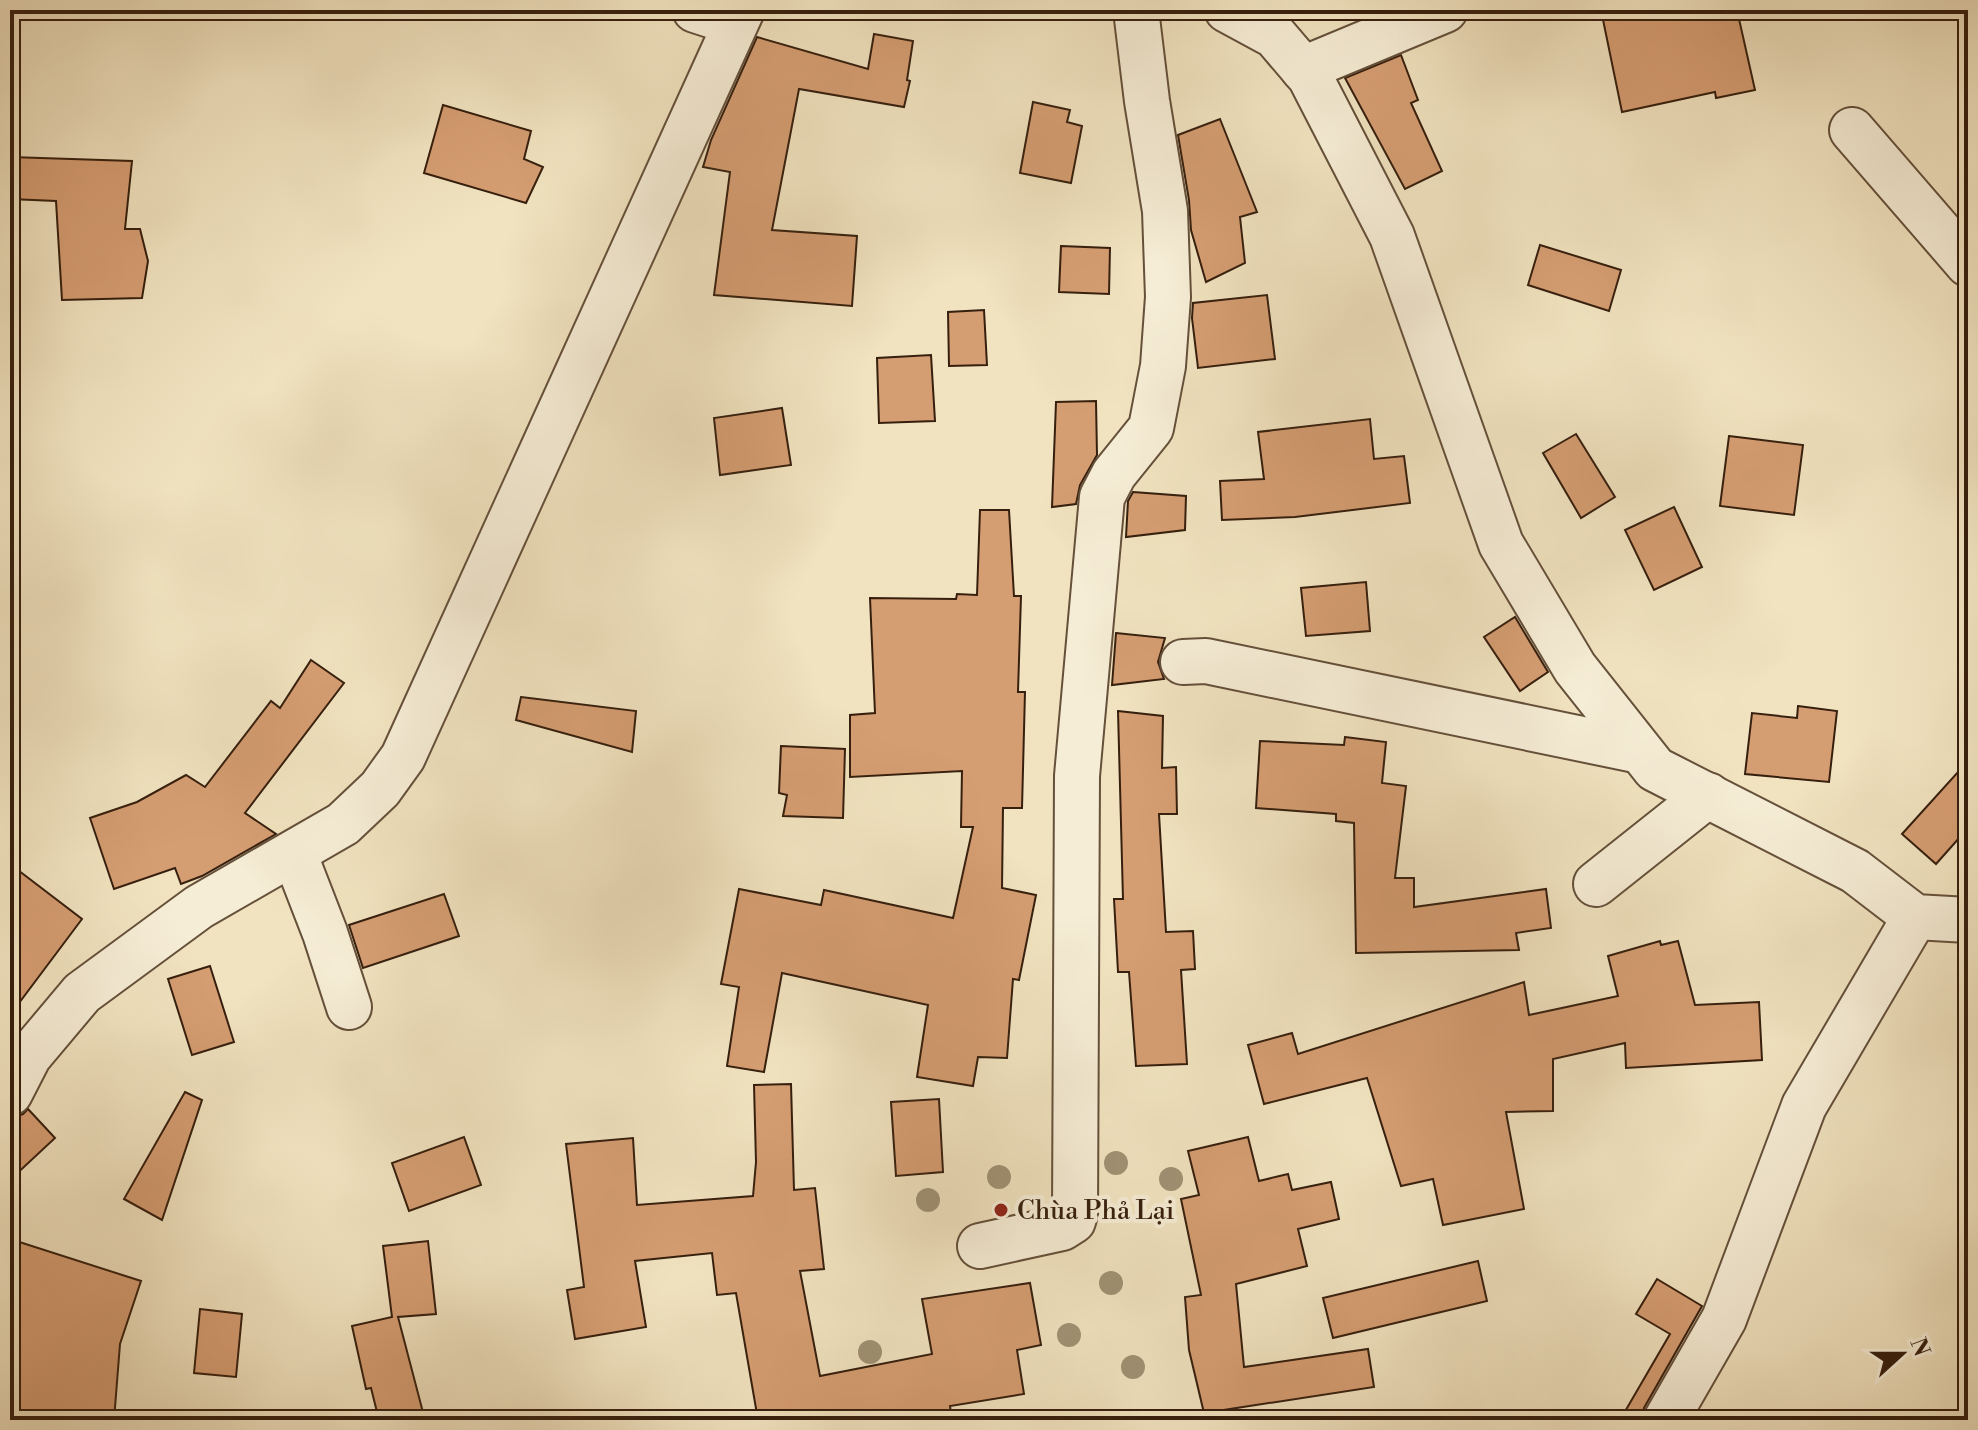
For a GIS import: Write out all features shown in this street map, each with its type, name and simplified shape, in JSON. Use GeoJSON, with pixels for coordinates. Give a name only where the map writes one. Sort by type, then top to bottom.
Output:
{"type":"FeatureCollection","features":[{"type":"Feature","properties":{"kind":"street"},"geometry":{"type":"LineString","coordinates":[[980,1246],[1062,1228],[1073,1221],[1075,1214],[1077,776],[1102,497],[1114,474],[1151,428],[1163,366],[1168,297],[1165,211],[1136,10]]}},
{"type":"Feature","properties":{"kind":"street"},"geometry":{"type":"LineString","coordinates":[[1227,10],[1275,36],[1310,77],[1392,236],[1501,544],[1575,668],[1640,751],[1655,769],[1855,871],[1915,917],[1968,920]]}},
{"type":"Feature","properties":{"kind":"street"},"geometry":{"type":"LineString","coordinates":[[1303,69],[1445,10]]}},
{"type":"Feature","properties":{"kind":"street"},"geometry":{"type":"LineString","coordinates":[[10,1093],[29,1056],[82,993],[199,907],[343,824],[380,789],[403,757],[724,14]]}},
{"type":"Feature","properties":{"kind":"street"},"geometry":{"type":"LineString","coordinates":[[1852,130],[1968,264]]}},
{"type":"Feature","properties":{"kind":"street"},"geometry":{"type":"LineString","coordinates":[[1183,662],[1206,661],[1640,751]]}},
{"type":"Feature","properties":{"kind":"street"},"geometry":{"type":"LineString","coordinates":[[1596,884],[1708,795]]}},
{"type":"Feature","properties":{"kind":"street"},"geometry":{"type":"LineString","coordinates":[[294,853],[349,1007]]}},
{"type":"Feature","properties":{"kind":"street"},"geometry":{"type":"LineString","coordinates":[[1666,1420],[1724,1319],[1804,1106],[1915,917]]}},
{"type":"Feature","properties":{"kind":"building"},"geometry":{"type":"Polygon","coordinates":[[[1601,10],[1737,10],[1755,90],[1716,98],[1715,92],[1622,112],[1601,10]]]}},
{"type":"Feature","properties":{"kind":"building"},"geometry":{"type":"Polygon","coordinates":[[[874,34],[913,41],[907,80],[910,81],[904,107],[799,89],[772,230],[857,236],[852,306],[714,295],[730,172],[703,167],[711,140],[757,37],[868,69],[874,34]]]}},
{"type":"Feature","properties":{"kind":"building"},"geometry":{"type":"Polygon","coordinates":[[[1401,55],[1418,100],[1411,103],[1442,171],[1405,189],[1345,78],[1401,55]]]}},
{"type":"Feature","properties":{"kind":"building"},"geometry":{"type":"Polygon","coordinates":[[[1033,102],[1070,110],[1067,122],[1082,126],[1071,183],[1020,173],[1033,102]]]}},
{"type":"Feature","properties":{"kind":"building"},"geometry":{"type":"Polygon","coordinates":[[[443,105],[531,131],[524,159],[543,167],[526,203],[424,173],[443,105]]]}},
{"type":"Feature","properties":{"kind":"building"},"geometry":{"type":"Polygon","coordinates":[[[1220,119],[1257,212],[1240,217],[1245,263],[1206,282],[1191,230],[1178,135],[1220,119]]]}},
{"type":"Feature","properties":{"kind":"building"},"geometry":{"type":"Polygon","coordinates":[[[10,157],[132,161],[125,229],[140,229],[148,261],[142,298],[62,300],[56,201],[10,199],[10,157]]]}},
{"type":"Feature","properties":{"kind":"building"},"geometry":{"type":"Polygon","coordinates":[[[1540,245],[1621,270],[1609,311],[1528,285],[1540,245]]]}},
{"type":"Feature","properties":{"kind":"building"},"geometry":{"type":"Polygon","coordinates":[[[1061,246],[1110,248],[1109,294],[1059,292],[1061,246]]]}},
{"type":"Feature","properties":{"kind":"building"},"geometry":{"type":"Polygon","coordinates":[[[1267,295],[1275,359],[1198,368],[1193,303],[1267,295]]]}},
{"type":"Feature","properties":{"kind":"building"},"geometry":{"type":"Polygon","coordinates":[[[984,310],[987,365],[949,366],[948,312],[984,310]]]}},
{"type":"Feature","properties":{"kind":"building"},"geometry":{"type":"Polygon","coordinates":[[[931,355],[935,421],[879,423],[877,358],[931,355]]]}},
{"type":"Feature","properties":{"kind":"building"},"geometry":{"type":"Polygon","coordinates":[[[1096,401],[1097,455],[1080,485],[1076,504],[1052,507],[1056,402],[1096,401]]]}},
{"type":"Feature","properties":{"kind":"building"},"geometry":{"type":"Polygon","coordinates":[[[782,408],[791,465],[720,475],[714,418],[782,408]]]}},
{"type":"Feature","properties":{"kind":"building"},"geometry":{"type":"Polygon","coordinates":[[[1370,419],[1374,459],[1404,456],[1410,503],[1295,517],[1222,520],[1220,481],[1264,479],[1258,432],[1370,419]]]}},
{"type":"Feature","properties":{"kind":"building"},"geometry":{"type":"Polygon","coordinates":[[[1576,434],[1615,497],[1581,518],[1543,453],[1576,434]]]}},
{"type":"Feature","properties":{"kind":"building"},"geometry":{"type":"Polygon","coordinates":[[[1729,436],[1803,445],[1794,515],[1720,506],[1729,436]]]}},
{"type":"Feature","properties":{"kind":"building"},"geometry":{"type":"Polygon","coordinates":[[[1133,492],[1186,496],[1185,530],[1126,537],[1128,501],[1133,492]]]}},
{"type":"Feature","properties":{"kind":"building"},"geometry":{"type":"Polygon","coordinates":[[[1674,507],[1702,567],[1654,590],[1625,530],[1674,507]]]}},
{"type":"Feature","properties":{"kind":"building"},"geometry":{"type":"Polygon","coordinates":[[[980,510],[1009,510],[1014,596],[1021,596],[1018,692],[1025,692],[1022,808],[1003,808],[1002,888],[1036,895],[1019,980],[1013,979],[1007,1058],[978,1057],[973,1086],[917,1077],[928,1005],[782,973],[764,1072],[727,1066],[739,987],[721,984],[739,889],[821,905],[824,890],[953,918],[973,827],[961,827],[962,771],[850,777],[850,715],[875,713],[870,598],[956,599],[957,594],[977,595],[980,510]]]}},
{"type":"Feature","properties":{"kind":"building"},"geometry":{"type":"Polygon","coordinates":[[[1366,582],[1370,631],[1306,636],[1301,588],[1366,582]]]}},
{"type":"Feature","properties":{"kind":"building"},"geometry":{"type":"Polygon","coordinates":[[[1515,617],[1548,672],[1520,691],[1484,637],[1515,617]]]}},
{"type":"Feature","properties":{"kind":"building"},"geometry":{"type":"Polygon","coordinates":[[[1116,633],[1165,638],[1158,662],[1164,679],[1112,685],[1116,633]]]}},
{"type":"Feature","properties":{"kind":"building"},"geometry":{"type":"Polygon","coordinates":[[[311,660],[344,683],[245,813],[276,834],[202,876],[181,884],[175,868],[114,889],[90,818],[137,802],[186,775],[205,787],[271,701],[280,708],[311,660]]]}},
{"type":"Feature","properties":{"kind":"building"},"geometry":{"type":"Polygon","coordinates":[[[521,697],[636,711],[632,752],[516,720],[521,697]]]}},
{"type":"Feature","properties":{"kind":"building"},"geometry":{"type":"Polygon","coordinates":[[[1798,706],[1837,711],[1829,782],[1745,774],[1752,713],[1797,718],[1798,706]]]}},
{"type":"Feature","properties":{"kind":"building"},"geometry":{"type":"Polygon","coordinates":[[[1118,711],[1163,716],[1162,768],[1176,767],[1177,814],[1159,814],[1166,932],[1193,931],[1195,969],[1181,970],[1187,1064],[1136,1066],[1129,972],[1118,972],[1114,899],[1123,899],[1118,711]]]}},
{"type":"Feature","properties":{"kind":"building"},"geometry":{"type":"Polygon","coordinates":[[[1345,737],[1386,742],[1382,783],[1406,786],[1395,878],[1414,878],[1414,907],[1546,889],[1551,928],[1516,933],[1519,950],[1356,953],[1354,823],[1336,821],[1336,814],[1256,808],[1260,741],[1344,745],[1345,737]]]}},
{"type":"Feature","properties":{"kind":"building"},"geometry":{"type":"Polygon","coordinates":[[[781,746],[845,749],[843,818],[783,816],[787,795],[779,793],[781,746]]]}},
{"type":"Feature","properties":{"kind":"building"},"geometry":{"type":"Polygon","coordinates":[[[1968,761],[1968,828],[1936,864],[1902,834],[1968,761]]]}},
{"type":"Feature","properties":{"kind":"building"},"geometry":{"type":"Polygon","coordinates":[[[10,864],[82,919],[10,1015],[10,864]]]}},
{"type":"Feature","properties":{"kind":"building"},"geometry":{"type":"Polygon","coordinates":[[[444,894],[459,936],[363,968],[349,925],[444,894]]]}},
{"type":"Feature","properties":{"kind":"building"},"geometry":{"type":"Polygon","coordinates":[[[1660,941],[1661,945],[1678,941],[1695,1005],[1759,1002],[1762,1060],[1626,1068],[1625,1043],[1553,1059],[1553,1111],[1506,1112],[1524,1209],[1443,1225],[1433,1179],[1401,1186],[1367,1078],[1264,1104],[1248,1045],[1292,1033],[1298,1054],[1524,982],[1529,1015],[1618,996],[1608,956],[1660,941]]]}},
{"type":"Feature","properties":{"kind":"building"},"geometry":{"type":"Polygon","coordinates":[[[210,966],[234,1042],[192,1055],[168,979],[210,966]]]}},
{"type":"Feature","properties":{"kind":"building"},"geometry":{"type":"Polygon","coordinates":[[[791,1084],[794,1190],[815,1188],[824,1269],[800,1271],[820,1376],[932,1354],[922,1299],[1030,1283],[1041,1345],[1017,1350],[1024,1394],[950,1406],[952,1420],[758,1420],[736,1293],[717,1295],[712,1253],[635,1261],[646,1327],[575,1339],[567,1290],[584,1287],[566,1144],[633,1138],[637,1205],[753,1196],[756,1162],[754,1085],[791,1084]]]}},
{"type":"Feature","properties":{"kind":"building"},"geometry":{"type":"Polygon","coordinates":[[[185,1092],[202,1100],[162,1220],[124,1199],[185,1092]]]}},
{"type":"Feature","properties":{"kind":"building"},"geometry":{"type":"Polygon","coordinates":[[[939,1099],[943,1172],[896,1176],[891,1102],[939,1099]]]}},
{"type":"Feature","properties":{"kind":"building"},"geometry":{"type":"Polygon","coordinates":[[[28,1109],[55,1138],[10,1180],[10,1118],[28,1109]]]}},
{"type":"Feature","properties":{"kind":"building"},"geometry":{"type":"Polygon","coordinates":[[[464,1137],[481,1185],[409,1211],[392,1163],[464,1137]]]}},
{"type":"Feature","properties":{"kind":"building"},"geometry":{"type":"Polygon","coordinates":[[[1248,1137],[1259,1181],[1288,1174],[1292,1190],[1331,1182],[1339,1219],[1298,1229],[1307,1266],[1236,1284],[1244,1367],[1368,1349],[1374,1387],[1204,1413],[1189,1350],[1185,1297],[1201,1295],[1181,1199],[1199,1195],[1188,1151],[1248,1137]]]}},
{"type":"Feature","properties":{"kind":"building"},"geometry":{"type":"Polygon","coordinates":[[[10,1239],[141,1281],[120,1344],[114,1420],[10,1420],[10,1239]]]}},
{"type":"Feature","properties":{"kind":"building"},"geometry":{"type":"Polygon","coordinates":[[[428,1241],[436,1314],[398,1317],[425,1420],[379,1420],[371,1388],[366,1389],[352,1326],[392,1317],[383,1246],[428,1241]]]}},
{"type":"Feature","properties":{"kind":"building"},"geometry":{"type":"Polygon","coordinates":[[[1478,1261],[1487,1301],[1333,1338],[1323,1298],[1478,1261]]]}},
{"type":"Feature","properties":{"kind":"building"},"geometry":{"type":"Polygon","coordinates":[[[1657,1279],[1702,1306],[1644,1408],[1641,1420],[1620,1420],[1670,1334],[1636,1314],[1657,1279]]]}},
{"type":"Feature","properties":{"kind":"building"},"geometry":{"type":"Polygon","coordinates":[[[200,1309],[242,1314],[236,1377],[194,1373],[200,1309]]]}},
{"type":"Feature","properties":{"kind":"place","name":"Chùa Phả Lại"},"geometry":{"type":"Point","coordinates":[1001,1210]}}]}
